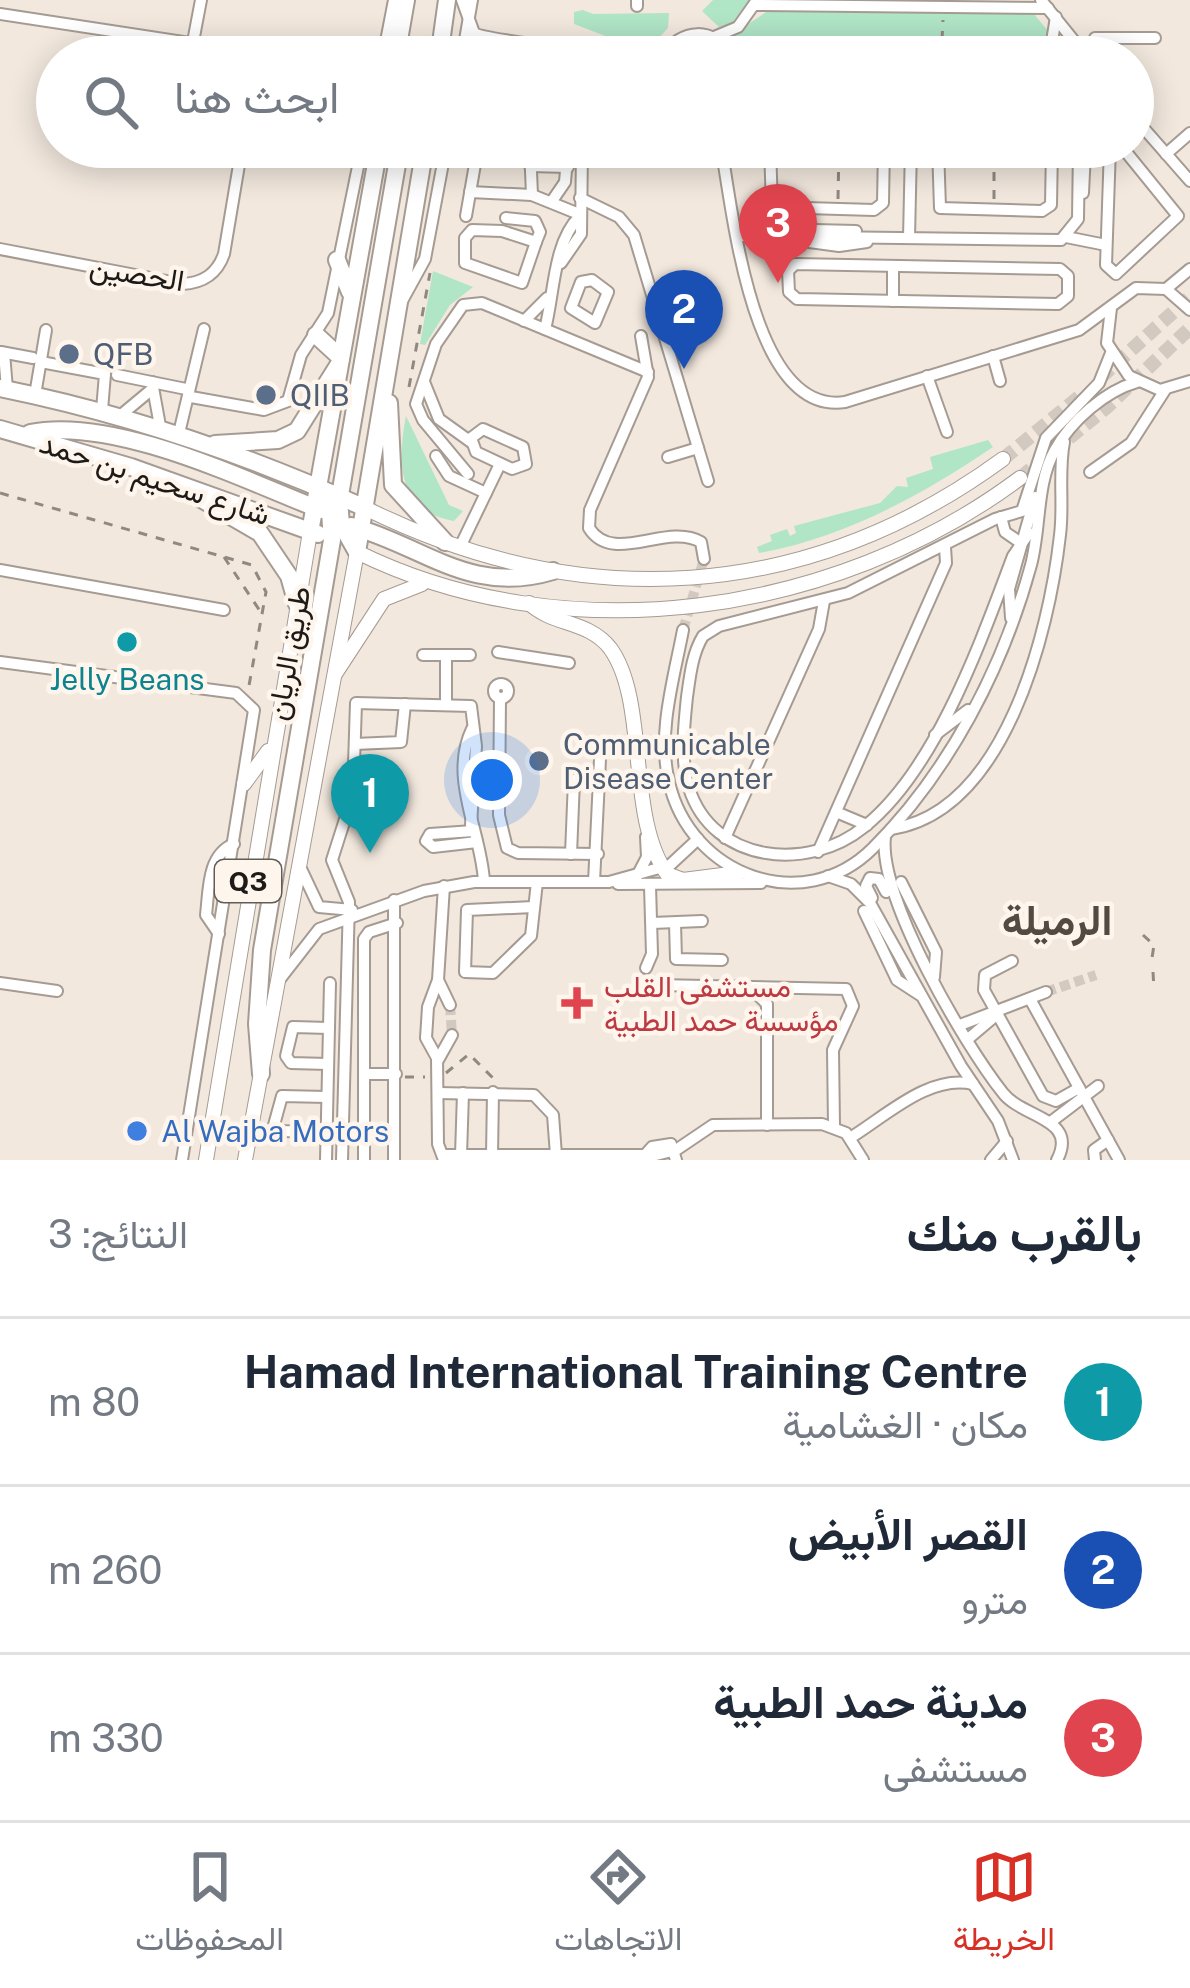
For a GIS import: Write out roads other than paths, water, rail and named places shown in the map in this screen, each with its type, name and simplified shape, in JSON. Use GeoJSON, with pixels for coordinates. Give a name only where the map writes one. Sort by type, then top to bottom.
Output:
{"type":"FeatureCollection","features":[{"type":"Feature","properties":{"kind":"highway"},"geometry":{"type":"LineString","coordinates":[[400,36],[406,0]]}},
{"type":"Feature","properties":{"kind":"highway"},"geometry":{"type":"LineString","coordinates":[[442,36],[447,0]]}},
{"type":"Feature","properties":{"kind":"highway"},"geometry":{"type":"LineString","coordinates":[[357,552],[317,487],[375,168]]}},
{"type":"Feature","properties":{"kind":"highway"},"geometry":{"type":"LineString","coordinates":[[261,1074],[260,962],[396,168]]}},
{"type":"Feature","properties":{"kind":"highway","name":"طريق الريان"},"geometry":{"type":"LineString","coordinates":[[357,552],[422,168]]}},
{"type":"Feature","properties":{"kind":"highway"},"geometry":{"type":"LineString","coordinates":[[337,260],[352,300]]}},
{"type":"Feature","properties":{"kind":"highway"},"geometry":{"type":"LineString","coordinates":[[316,335],[341,361]]}},
{"type":"Feature","properties":{"kind":"highway"},"geometry":{"type":"LineString","coordinates":[[215,444],[278,440],[297,431],[341,361]]}},
{"type":"Feature","properties":{"kind":"highway"},"geometry":{"type":"LineString","coordinates":[[386,388],[392,485],[404,504],[452,544]]}},
{"type":"Feature","properties":{"kind":"highway","name":"شارع سحيم بن حمد"},"geometry":{"type":"LineString","coordinates":[[4,389],[160,426],[317,487]]}},
{"type":"Feature","properties":{"kind":"highway","name":"شارع سحيم بن حمد"},"geometry":{"type":"LineString","coordinates":[[0,429],[182,484],[310,532],[333,517]]}},
{"type":"Feature","properties":{"kind":"highway"},"geometry":{"type":"LineString","coordinates":[[23,435],[62,430],[112,437],[333,517],[429,561],[475,574],[516,578],[553,571]]}},
{"type":"Feature","properties":{"kind":"highway"},"geometry":{"type":"LineString","coordinates":[[182,484],[209,506],[260,533],[289,576],[297,604]]}},
{"type":"Feature","properties":{"kind":"highway"},"geometry":{"type":"LineString","coordinates":[[333,517],[365,508]]}},
{"type":"Feature","properties":{"kind":"main road"},"geometry":{"type":"LineString","coordinates":[[365,508],[452,544],[553,571],[672,580],[790,564],[907,519],[1003,459]]}},
{"type":"Feature","properties":{"kind":"main road"},"geometry":{"type":"LineString","coordinates":[[335,674],[384,599],[411,585],[434,585],[530,604],[688,605],[798,587],[906,548],[1020,478]]}},
{"type":"Feature","properties":{"kind":"main road","name":"طريق الريان"},"geometry":{"type":"LineString","coordinates":[[205,1158],[310,532]]}},
{"type":"Feature","properties":{"kind":"main road"},"geometry":{"type":"LineString","coordinates":[[357,552],[434,585]]}},
{"type":"Feature","properties":{"kind":"main road","name":"طريق الريان"},"geometry":{"type":"LineString","coordinates":[[244,1160],[357,552]]}},
{"type":"Feature","properties":{"kind":"main road"},"geometry":{"type":"LineString","coordinates":[[530,604],[542,614],[588,628],[616,658],[645,810],[663,868],[679,880],[737,873]]}},
{"type":"Feature","properties":{"kind":"main road"},"geometry":{"type":"LineString","coordinates":[[244,784],[271,747]]}},
{"type":"Feature","properties":{"kind":"street"},"geometry":{"type":"LineString","coordinates":[[194,36],[201,0]]}},
{"type":"Feature","properties":{"kind":"street"},"geometry":{"type":"LineString","coordinates":[[386,36],[394,0]]}},
{"type":"Feature","properties":{"kind":"street"},"geometry":{"type":"LineString","coordinates":[[462,0],[468,25],[477,36]]}},
{"type":"Feature","properties":{"kind":"street"},"geometry":{"type":"LineString","coordinates":[[466,36],[472,0]]}},
{"type":"Feature","properties":{"kind":"street"},"geometry":{"type":"LineString","coordinates":[[716,36],[738,27],[756,2],[1048,8],[1070,36]]}},
{"type":"Feature","properties":{"kind":"street"},"geometry":{"type":"LineString","coordinates":[[8,9],[159,36]]}},
{"type":"Feature","properties":{"kind":"street"},"geometry":{"type":"LineString","coordinates":[[1169,157],[1190,133]]}},
{"type":"Feature","properties":{"kind":"street"},"geometry":{"type":"LineString","coordinates":[[1154,140],[1190,182]]}},
{"type":"Feature","properties":{"kind":"street"},"geometry":{"type":"LineString","coordinates":[[1169,157],[1190,142]]}},
{"type":"Feature","properties":{"kind":"street","name":"الحصين"},"geometry":{"type":"LineString","coordinates":[[0,249],[198,282],[218,268],[224,254],[238,168]]}},
{"type":"Feature","properties":{"kind":"street"},"geometry":{"type":"LineString","coordinates":[[117,375],[264,410],[279,407],[290,397],[301,355],[328,314],[357,168]]}},
{"type":"Feature","properties":{"kind":"street","name":"طريق الريان"},"geometry":{"type":"LineString","coordinates":[[402,301],[425,260],[442,168]]}},
{"type":"Feature","properties":{"kind":"street"},"geometry":{"type":"LineString","coordinates":[[466,216],[474,168]]}},
{"type":"Feature","properties":{"kind":"street"},"geometry":{"type":"LineString","coordinates":[[530,168],[532,195]]}},
{"type":"Feature","properties":{"kind":"street"},"geometry":{"type":"LineString","coordinates":[[552,201],[564,187],[568,168]]}},
{"type":"Feature","properties":{"kind":"street"},"geometry":{"type":"LineString","coordinates":[[545,329],[547,298],[562,263],[564,238],[579,215],[581,168]]}},
{"type":"Feature","properties":{"kind":"street"},"geometry":{"type":"LineString","coordinates":[[725,168],[756,310],[782,372],[798,392],[837,403],[993,356],[1078,329],[1136,288],[1166,289],[1190,310]]}},
{"type":"Feature","properties":{"kind":"street"},"geometry":{"type":"LineString","coordinates":[[771,168],[772,207],[837,209],[882,206],[883,168]]}},
{"type":"Feature","properties":{"kind":"street"},"geometry":{"type":"LineString","coordinates":[[909,238],[911,168]]}},
{"type":"Feature","properties":{"kind":"street"},"geometry":{"type":"LineString","coordinates":[[938,168],[940,208],[994,211],[1048,210],[1051,168]]}},
{"type":"Feature","properties":{"kind":"street"},"geometry":{"type":"LineString","coordinates":[[1069,235],[1078,207],[1079,168]]}},
{"type":"Feature","properties":{"kind":"street"},"geometry":{"type":"LineString","coordinates":[[1109,168],[1107,268],[1120,274],[1178,220],[1174,206],[1141,168]]}},
{"type":"Feature","properties":{"kind":"street"},"geometry":{"type":"LineString","coordinates":[[470,192],[532,195],[579,215]]}},
{"type":"Feature","properties":{"kind":"street"},"geometry":{"type":"LineString","coordinates":[[580,198],[619,217],[631,230],[708,482]]}},
{"type":"Feature","properties":{"kind":"street"},"geometry":{"type":"LineString","coordinates":[[506,218],[535,221],[540,232],[522,283],[487,274],[463,261],[469,231],[502,231],[536,242]]}},
{"type":"Feature","properties":{"kind":"street"},"geometry":{"type":"LineString","coordinates":[[737,236],[952,239],[1069,235],[1106,242]]}},
{"type":"Feature","properties":{"kind":"street"},"geometry":{"type":"LineString","coordinates":[[951,267],[952,239]]}},
{"type":"Feature","properties":{"kind":"street"},"geometry":{"type":"LineString","coordinates":[[798,264],[951,267],[1063,269],[1068,296],[1058,304],[794,298],[788,274],[798,264]]}},
{"type":"Feature","properties":{"kind":"street"},"geometry":{"type":"LineString","coordinates":[[892,301],[893,266]]}},
{"type":"Feature","properties":{"kind":"street"},"geometry":{"type":"LineString","coordinates":[[1166,289],[1190,269]]}},
{"type":"Feature","properties":{"kind":"street"},"geometry":{"type":"LineString","coordinates":[[475,302],[487,274]]}},
{"type":"Feature","properties":{"kind":"street"},"geometry":{"type":"LineString","coordinates":[[524,321],[547,298]]}},
{"type":"Feature","properties":{"kind":"street"},"geometry":{"type":"LineString","coordinates":[[464,478],[445,444],[423,420],[416,398],[448,322],[459,308],[475,302],[648,372]]}},
{"type":"Feature","properties":{"kind":"street"},"geometry":{"type":"LineString","coordinates":[[1113,305],[1106,338],[1111,353],[1137,382],[1165,390],[1190,381]]}},
{"type":"Feature","properties":{"kind":"street"},"geometry":{"type":"LineString","coordinates":[[657,314],[685,306]]}},
{"type":"Feature","properties":{"kind":"street"},"geometry":{"type":"LineString","coordinates":[[585,346],[595,322]]}},
{"type":"Feature","properties":{"kind":"street"},"geometry":{"type":"LineString","coordinates":[[35,395],[37,360],[46,329]]}},
{"type":"Feature","properties":{"kind":"street"},"geometry":{"type":"LineString","coordinates":[[179,433],[204,329]]}},
{"type":"Feature","properties":{"kind":"street"},"geometry":{"type":"LineString","coordinates":[[1078,329],[1106,338]]}},
{"type":"Feature","properties":{"kind":"street"},"geometry":{"type":"LineString","coordinates":[[641,336],[648,372],[590,510],[589,528],[599,540],[619,545],[682,533],[701,542],[704,559]]}},
{"type":"Feature","properties":{"kind":"street"},"geometry":{"type":"LineString","coordinates":[[4,389],[2,352],[105,374],[102,410]]}},
{"type":"Feature","properties":{"kind":"street"},"geometry":{"type":"LineString","coordinates":[[1012,621],[1009,589],[1048,439],[1099,383],[1111,353]]}},
{"type":"Feature","properties":{"kind":"street"},"geometry":{"type":"LineString","coordinates":[[993,356],[1000,381]]}},
{"type":"Feature","properties":{"kind":"street"},"geometry":{"type":"LineString","coordinates":[[927,376],[946,432]]}},
{"type":"Feature","properties":{"kind":"street"},"geometry":{"type":"LineString","coordinates":[[424,382],[435,412],[484,456],[520,469],[528,453],[487,429],[476,431],[470,442]]}},
{"type":"Feature","properties":{"kind":"street"},"geometry":{"type":"LineString","coordinates":[[278,982],[314,933],[349,914],[444,886],[766,881],[827,876],[862,858],[934,775],[976,703],[1012,621],[1036,544],[1046,472],[1066,434],[1104,398],[1137,382]]}},
{"type":"Feature","properties":{"kind":"street"},"geometry":{"type":"LineString","coordinates":[[121,415],[151,386]]}},
{"type":"Feature","properties":{"kind":"street"},"geometry":{"type":"LineString","coordinates":[[151,386],[160,426]]}},
{"type":"Feature","properties":{"kind":"street"},"geometry":{"type":"LineString","coordinates":[[1090,472],[1131,443],[1165,390]]}},
{"type":"Feature","properties":{"kind":"street"},"geometry":{"type":"LineString","coordinates":[[423,420],[435,412]]}},
{"type":"Feature","properties":{"kind":"street"},"geometry":{"type":"LineString","coordinates":[[1048,439],[1066,434]]}},
{"type":"Feature","properties":{"kind":"street"},"geometry":{"type":"LineString","coordinates":[[887,832],[913,826],[957,800],[980,773],[1012,712],[1052,585],[1066,434]]}},
{"type":"Feature","properties":{"kind":"street"},"geometry":{"type":"LineString","coordinates":[[445,444],[457,435]]}},
{"type":"Feature","properties":{"kind":"street"},"geometry":{"type":"LineString","coordinates":[[1025,538],[933,737],[867,825],[818,852],[768,854],[725,838],[695,803],[685,766],[687,701],[697,646],[719,626],[824,601],[945,548],[1001,517],[1018,514],[1028,503],[1048,439]]}},
{"type":"Feature","properties":{"kind":"street"},"geometry":{"type":"LineString","coordinates":[[668,457],[698,448]]}},
{"type":"Feature","properties":{"kind":"street"},"geometry":{"type":"LineString","coordinates":[[436,456],[445,472],[486,493]]}},
{"type":"Feature","properties":{"kind":"street"},"geometry":{"type":"LineString","coordinates":[[464,478],[484,456]]}},
{"type":"Feature","properties":{"kind":"street"},"geometry":{"type":"LineString","coordinates":[[452,544],[500,464]]}},
{"type":"Feature","properties":{"kind":"street"},"geometry":{"type":"LineString","coordinates":[[1001,517],[1005,532],[1025,538]]}},
{"type":"Feature","properties":{"kind":"street"},"geometry":{"type":"LineString","coordinates":[[818,852],[946,563],[945,548]]}},
{"type":"Feature","properties":{"kind":"street"},"geometry":{"type":"LineString","coordinates":[[0,570],[224,610]]}},
{"type":"Feature","properties":{"kind":"street"},"geometry":{"type":"LineString","coordinates":[[725,838],[819,629],[824,601]]}},
{"type":"Feature","properties":{"kind":"street"},"geometry":{"type":"LineString","coordinates":[[683,630],[670,699],[666,760],[677,808],[698,839],[737,873],[766,881]]}},
{"type":"Feature","properties":{"kind":"street"},"geometry":{"type":"LineString","coordinates":[[569,663],[503,652],[502,683],[494,688],[500,698],[499,807],[510,850],[597,857]]}},
{"type":"Feature","properties":{"kind":"street"},"geometry":{"type":"LineString","coordinates":[[423,655],[470,655]]}},
{"type":"Feature","properties":{"kind":"street"},"geometry":{"type":"LineString","coordinates":[[446,655],[446,705]]}},
{"type":"Feature","properties":{"kind":"street","name":"طريق الريان"},"geometry":{"type":"LineString","coordinates":[[0,662],[247,698],[254,714],[182,1160]]}},
{"type":"Feature","properties":{"kind":"street"},"geometry":{"type":"LineString","coordinates":[[342,1160],[349,914],[332,860],[353,794],[356,703],[471,706],[474,833],[484,882]]}},
{"type":"Feature","properties":{"kind":"street"},"geometry":{"type":"LineString","coordinates":[[933,737],[976,703]]}},
{"type":"Feature","properties":{"kind":"street"},"geometry":{"type":"LineString","coordinates":[[355,744],[401,742],[404,704]]}},
{"type":"Feature","properties":{"kind":"street"},"geometry":{"type":"LineString","coordinates":[[600,759],[597,857],[601,882]]}},
{"type":"Feature","properties":{"kind":"street"},"geometry":{"type":"LineString","coordinates":[[471,775],[499,774]]}},
{"type":"Feature","properties":{"kind":"street"},"geometry":{"type":"LineString","coordinates":[[471,775],[474,833]]}},
{"type":"Feature","properties":{"kind":"street"},"geometry":{"type":"LineString","coordinates":[[571,854],[574,780],[599,776]]}},
{"type":"Feature","properties":{"kind":"street"},"geometry":{"type":"LineString","coordinates":[[474,812],[499,807]]}},
{"type":"Feature","properties":{"kind":"street"},"geometry":{"type":"LineString","coordinates":[[637,876],[648,852],[645,810]]}},
{"type":"Feature","properties":{"kind":"street"},"geometry":{"type":"LineString","coordinates":[[836,812],[867,825]]}},
{"type":"Feature","properties":{"kind":"street"},"geometry":{"type":"LineString","coordinates":[[887,832],[885,869],[895,903]]}},
{"type":"Feature","properties":{"kind":"street"},"geometry":{"type":"LineString","coordinates":[[457,838],[474,833]]}},
{"type":"Feature","properties":{"kind":"street"},"geometry":{"type":"LineString","coordinates":[[601,882],[663,868],[698,839]]}},
{"type":"Feature","properties":{"kind":"street"},"geometry":{"type":"LineString","coordinates":[[300,866],[314,903],[329,912],[349,914]]}},
{"type":"Feature","properties":{"kind":"street"},"geometry":{"type":"LineString","coordinates":[[827,876],[858,889],[1006,1140],[1013,1160]]}},
{"type":"Feature","properties":{"kind":"street"},"geometry":{"type":"LineString","coordinates":[[870,912],[866,886],[870,878],[879,879],[1004,1095],[1035,1116],[1052,1121],[1063,1143],[1057,1160]]}},
{"type":"Feature","properties":{"kind":"street"},"geometry":{"type":"LineString","coordinates":[[533,882],[533,905],[533,929],[526,942],[493,973],[465,972],[467,910],[533,905]]}},
{"type":"Feature","properties":{"kind":"street"},"geometry":{"type":"LineString","coordinates":[[901,882],[936,952],[934,977]]}},
{"type":"Feature","properties":{"kind":"street"},"geometry":{"type":"LineString","coordinates":[[444,886],[439,980],[428,1007],[427,1034],[437,1063],[438,1144],[443,1158],[676,1155],[708,1126],[767,1125],[834,1126],[850,1138],[863,1160]]}},
{"type":"Feature","properties":{"kind":"street"},"geometry":{"type":"LineString","coordinates":[[646,968],[652,923],[650,886]]}},
{"type":"Feature","properties":{"kind":"street"},"geometry":{"type":"LineString","coordinates":[[420,894],[439,917]]}},
{"type":"Feature","properties":{"kind":"street"},"geometry":{"type":"LineString","coordinates":[[393,900],[397,923],[394,1160]]}},
{"type":"Feature","properties":{"kind":"street"},"geometry":{"type":"LineString","coordinates":[[652,923],[702,921]]}},
{"type":"Feature","properties":{"kind":"street"},"geometry":{"type":"LineString","coordinates":[[364,1160],[364,939],[397,923]]}},
{"type":"Feature","properties":{"kind":"street"},"geometry":{"type":"LineString","coordinates":[[675,923],[676,959],[722,960]]}},
{"type":"Feature","properties":{"kind":"street"},"geometry":{"type":"LineString","coordinates":[[1012,961],[983,978],[996,1016],[1043,1096],[1056,1101],[1098,1086]]}},
{"type":"Feature","properties":{"kind":"street"},"geometry":{"type":"LineString","coordinates":[[326,1160],[330,983],[334,976],[347,979]]}},
{"type":"Feature","properties":{"kind":"street"},"geometry":{"type":"LineString","coordinates":[[439,980],[451,1005]]}},
{"type":"Feature","properties":{"kind":"street"},"geometry":{"type":"LineString","coordinates":[[0,982],[57,992]]}},
{"type":"Feature","properties":{"kind":"street"},"geometry":{"type":"LineString","coordinates":[[658,985],[841,987],[852,997],[852,1011],[833,1050],[834,1126]]}},
{"type":"Feature","properties":{"kind":"street"},"geometry":{"type":"LineString","coordinates":[[750,987],[767,1004],[767,1125]]}},
{"type":"Feature","properties":{"kind":"street"},"geometry":{"type":"LineString","coordinates":[[767,1004],[785,987]]}},
{"type":"Feature","properties":{"kind":"street"},"geometry":{"type":"LineString","coordinates":[[960,1025],[996,1016],[1046,992]]}},
{"type":"Feature","properties":{"kind":"street"},"geometry":{"type":"LineString","coordinates":[[1030,1000],[1119,1160]]}},
{"type":"Feature","properties":{"kind":"street"},"geometry":{"type":"LineString","coordinates":[[968,1039],[996,1016]]}},
{"type":"Feature","properties":{"kind":"street"},"geometry":{"type":"LineString","coordinates":[[328,1064],[291,1063],[286,1054],[293,1027],[329,1028]]}},
{"type":"Feature","properties":{"kind":"street"},"geometry":{"type":"LineString","coordinates":[[437,1063],[452,1035]]}},
{"type":"Feature","properties":{"kind":"street"},"geometry":{"type":"LineString","coordinates":[[345,1073],[396,1076]]}},
{"type":"Feature","properties":{"kind":"street"},"geometry":{"type":"LineString","coordinates":[[850,1138],[943,1082],[973,1084]]}},
{"type":"Feature","properties":{"kind":"street"},"geometry":{"type":"LineString","coordinates":[[492,1155],[497,1092]]}},
{"type":"Feature","properties":{"kind":"street"},"geometry":{"type":"LineString","coordinates":[[437,1093],[529,1093],[548,1106],[555,1121],[556,1155]]}},
{"type":"Feature","properties":{"kind":"street"},"geometry":{"type":"LineString","coordinates":[[461,1155],[463,1093]]}},
{"type":"Feature","properties":{"kind":"street"},"geometry":{"type":"LineString","coordinates":[[1052,1121],[1082,1093]]}},
{"type":"Feature","properties":{"kind":"street"},"geometry":{"type":"LineString","coordinates":[[327,1132],[279,1131],[274,1123],[281,1096],[328,1096]]}},
{"type":"Feature","properties":{"kind":"street"},"geometry":{"type":"LineString","coordinates":[[991,1160],[1017,1122],[1035,1116]]}},
{"type":"Feature","properties":{"kind":"street"},"geometry":{"type":"LineString","coordinates":[[1095,1160],[1094,1150],[1108,1140]]}},
{"type":"Feature","properties":{"kind":"tunnel"},"geometry":{"type":"LineString","coordinates":[[1100,378],[1190,297]]}},
{"type":"Feature","properties":{"kind":"tunnel"},"geometry":{"type":"LineString","coordinates":[[1020,478],[1107,407],[1190,328]]}},
{"type":"Feature","properties":{"kind":"tunnel"},"geometry":{"type":"LineString","coordinates":[[1003,459],[1084,393]]}},
{"type":"Feature","properties":{"kind":"tunnel"},"geometry":{"type":"LineString","coordinates":[[683,630],[704,559]]}},
{"type":"Feature","properties":{"kind":"tunnel"},"geometry":{"type":"LineString","coordinates":[[1046,992],[1096,975]]}},
{"type":"Feature","properties":{"kind":"tunnel"},"geometry":{"type":"LineString","coordinates":[[450,1005],[452,1035]]}},
{"type":"Feature","properties":{"kind":"place","name":"مدينة حمد الطبية"},"geometry":{"type":"Point","coordinates":[778,283]}},
{"type":"Feature","properties":{"kind":"place","name":"QFB"},"geometry":{"type":"Point","coordinates":[69,354]}},
{"type":"Feature","properties":{"kind":"place","name":"القصر الأبيض"},"geometry":{"type":"Point","coordinates":[684,369]}},
{"type":"Feature","properties":{"kind":"place","name":"QIIB"},"geometry":{"type":"Point","coordinates":[266,395]}},
{"type":"Feature","properties":{"kind":"place","name":"Jelly Beans"},"geometry":{"type":"Point","coordinates":[127,642]}},
{"type":"Feature","properties":{"kind":"place","name":"Communicable Disease Center"},"geometry":{"type":"Point","coordinates":[539,761]}},
{"type":"Feature","properties":{"kind":"place","name":"Hamad International Training Centre"},"geometry":{"type":"Point","coordinates":[370,853]}},
{"type":"Feature","properties":{"kind":"place","name":"مستشفى القلب مؤسسة حمد الطبية"},"geometry":{"type":"Point","coordinates":[577,1003]}},
{"type":"Feature","properties":{"kind":"place","name":"Al Wajba Motors"},"geometry":{"type":"Point","coordinates":[137,1131]}},
{"type":"Feature","properties":{"kind":"district","name":"الرميلة"},"geometry":{"type":"Point","coordinates":[1057,919]}}]}
